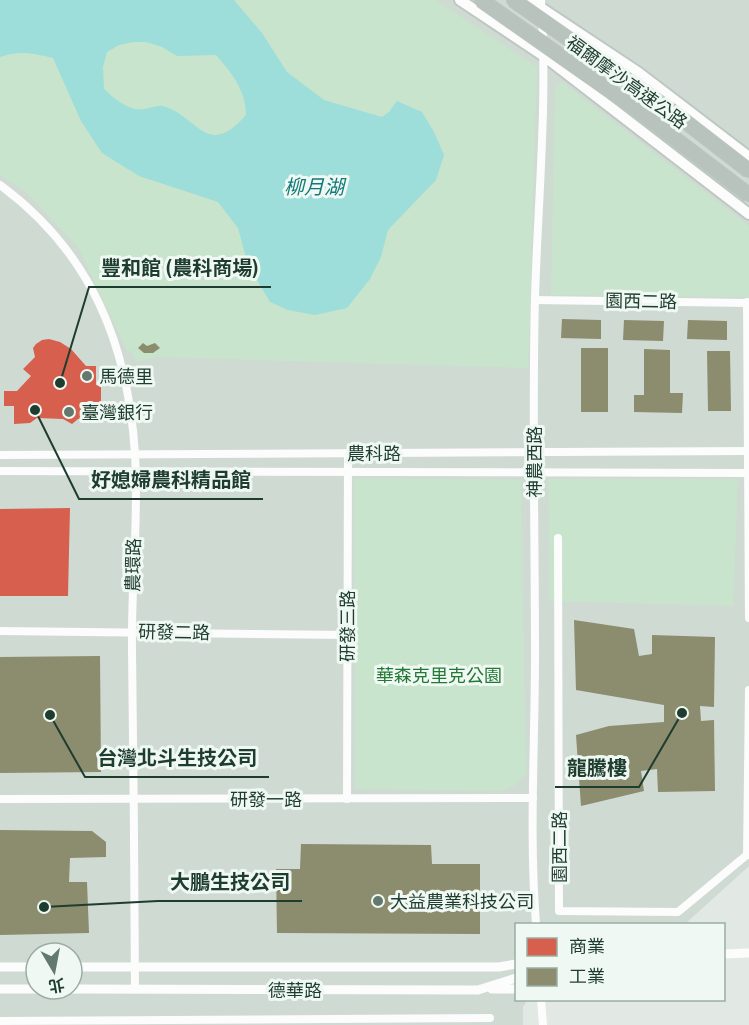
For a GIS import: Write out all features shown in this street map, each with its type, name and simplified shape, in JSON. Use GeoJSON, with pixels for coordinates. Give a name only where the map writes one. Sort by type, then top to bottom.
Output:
{"type":"FeatureCollection","features":[{"type":"Feature","properties":{"kind":"highway","name":"福爾摩沙高速公路"},"geometry":{"type":"LineString","coordinates":[[481,0],[636,109],[749,195]]}},
{"type":"Feature","properties":{"kind":"highway","name":"福爾摩沙高速公路"},"geometry":{"type":"LineString","coordinates":[[513,0],[673,112],[749,171]]}},
{"type":"Feature","properties":{"kind":"main road"},"geometry":{"type":"LineString","coordinates":[[460,0],[544,56],[749,214]]}},
{"type":"Feature","properties":{"kind":"main road"},"geometry":{"type":"LineString","coordinates":[[529,0],[542,5],[639,73],[749,157]]}},
{"type":"Feature","properties":{"kind":"street","name":"神農西路"},"geometry":{"type":"LineString","coordinates":[[536,923],[533,798],[534,452],[535,300],[544,56],[542,5]]}},
{"type":"Feature","properties":{"kind":"street","name":"農環路"},"geometry":{"type":"LineString","coordinates":[[0,185],[18,198],[58,240],[87,278],[111,329],[126,379],[135,454],[132,631],[135,989]]}},
{"type":"Feature","properties":{"kind":"street","name":"園西二路"},"geometry":{"type":"LineString","coordinates":[[535,300],[748,302],[749,618]]}},
{"type":"Feature","properties":{"kind":"street","name":"農科路"},"geometry":{"type":"LineString","coordinates":[[0,455],[748,451]]}},
{"type":"Feature","properties":{"kind":"street","name":"研發三路"},"geometry":{"type":"LineString","coordinates":[[347,799],[348,453]]}},
{"type":"Feature","properties":{"kind":"street","name":"農科路"},"geometry":{"type":"LineString","coordinates":[[0,471],[747,473]]}},
{"type":"Feature","properties":{"kind":"street","name":"園西二路"},"geometry":{"type":"LineString","coordinates":[[558,538],[559,911],[678,912],[748,854],[749,690]]}},
{"type":"Feature","properties":{"kind":"street","name":"研發二路"},"geometry":{"type":"LineString","coordinates":[[0,631],[347,634]]}},
{"type":"Feature","properties":{"kind":"street","name":"研發一路"},"geometry":{"type":"LineString","coordinates":[[0,799],[533,798]]}},
{"type":"Feature","properties":{"kind":"street"},"geometry":{"type":"LineString","coordinates":[[725,954],[749,953]]}},
{"type":"Feature","properties":{"kind":"street"},"geometry":{"type":"LineString","coordinates":[[84,967],[499,967],[515,964]]}},
{"type":"Feature","properties":{"kind":"street"},"geometry":{"type":"LineString","coordinates":[[0,967],[24,967]]}},
{"type":"Feature","properties":{"kind":"street","name":"德華路"},"geometry":{"type":"LineString","coordinates":[[84,989],[478,990],[515,978]]}},
{"type":"Feature","properties":{"kind":"street"},"geometry":{"type":"LineString","coordinates":[[483,988],[515,989]]}},
{"type":"Feature","properties":{"kind":"street"},"geometry":{"type":"LineString","coordinates":[[0,989],[24,989]]}},
{"type":"Feature","properties":{"kind":"street"},"geometry":{"type":"LineString","coordinates":[[541,1001],[543,1025]]}},
{"type":"Feature","properties":{"kind":"street"},"geometry":{"type":"LineString","coordinates":[[0,1021],[490,1018]]}},
{"type":"Feature","properties":{"kind":"shaded area"},"geometry":{"type":"Polygon","coordinates":[[[0,0],[749,0],[749,866],[686,923],[515,923],[515,1001],[526,1001],[523,1007],[523,1025],[0,1025],[0,0]]]}},
{"type":"Feature","properties":{"kind":"green space"},"geometry":{"type":"Polygon","coordinates":[[[0,0],[436,0],[537,67],[528,368],[157,357],[136,362],[132,351],[127,351],[78,247],[25,191],[0,175],[0,0]]]}},
{"type":"Feature","properties":{"kind":"green space"},"geometry":{"type":"Polygon","coordinates":[[[562,82],[749,226],[749,297],[551,295],[555,87],[562,82]]]}},
{"type":"Feature","properties":{"kind":"green space","name":"華森克里克公園"},"geometry":{"type":"Polygon","coordinates":[[[354,478],[521,480],[526,774],[515,786],[501,791],[355,789],[354,478]]]}},
{"type":"Feature","properties":{"kind":"green space"},"geometry":{"type":"Polygon","coordinates":[[[548,479],[738,479],[733,606],[550,601],[548,479]]]}},
{"type":"Feature","properties":{"kind":"water","name":"柳月湖"},"geometry":{"type":"Polygon","coordinates":[[[0,0],[234,0],[262,33],[287,72],[324,100],[382,117],[397,101],[422,112],[444,155],[436,180],[388,230],[381,257],[370,279],[347,308],[315,315],[288,310],[270,302],[248,265],[238,228],[218,202],[139,176],[102,153],[81,121],[53,58],[26,53],[0,57],[0,0]],[[146,42],[119,45],[107,52],[103,67],[104,89],[118,101],[133,109],[163,106],[175,111],[212,135],[222,134],[233,128],[246,115],[240,90],[232,75],[216,55],[177,56],[162,47],[146,42]]]}},
{"type":"Feature","properties":{"kind":"building: 商業"},"geometry":{"type":"Polygon","coordinates":[[[42,340],[60,342],[71,349],[86,366],[96,366],[96,385],[101,386],[101,419],[78,419],[72,424],[63,419],[37,418],[30,423],[14,424],[14,406],[4,406],[4,391],[17,391],[31,376],[23,369],[35,357],[33,348],[42,340]]]}},
{"type":"Feature","properties":{"kind":"building: 商業"},"geometry":{"type":"Polygon","coordinates":[[[70,508],[68,596],[0,596],[0,509],[70,508]]]}},
{"type":"Feature","properties":{"kind":"building: 工業"},"geometry":{"type":"Polygon","coordinates":[[[562,319],[601,320],[601,339],[561,338],[562,319]]]}},
{"type":"Feature","properties":{"kind":"building: 工業"},"geometry":{"type":"Polygon","coordinates":[[[624,320],[664,321],[663,341],[623,340],[624,320]]]}},
{"type":"Feature","properties":{"kind":"building: 工業"},"geometry":{"type":"Polygon","coordinates":[[[688,320],[727,321],[727,340],[687,339],[688,320]]]}},
{"type":"Feature","properties":{"kind":"building: 工業"},"geometry":{"type":"Polygon","coordinates":[[[143,343],[147,346],[155,343],[160,348],[153,353],[144,353],[138,348],[143,343]]]}},
{"type":"Feature","properties":{"kind":"building: 工業"},"geometry":{"type":"Polygon","coordinates":[[[581,348],[608,348],[608,412],[581,412],[581,348]]]}},
{"type":"Feature","properties":{"kind":"building: 工業"},"geometry":{"type":"Polygon","coordinates":[[[644,349],[670,350],[670,393],[683,393],[682,413],[634,412],[634,395],[644,395],[644,349]]]}},
{"type":"Feature","properties":{"kind":"building: 工業"},"geometry":{"type":"Polygon","coordinates":[[[707,351],[730,351],[731,411],[708,411],[707,351]]]}},
{"type":"Feature","properties":{"kind":"building: 工業"},"geometry":{"type":"Polygon","coordinates":[[[574,620],[634,629],[639,656],[652,654],[652,635],[715,637],[714,707],[700,706],[701,721],[714,720],[715,791],[658,792],[657,769],[641,771],[644,791],[581,806],[576,735],[609,726],[664,722],[664,705],[576,690],[574,620]]]}},
{"type":"Feature","properties":{"kind":"building: 工業"},"geometry":{"type":"Polygon","coordinates":[[[100,656],[101,772],[0,773],[0,657],[100,656]]]}},
{"type":"Feature","properties":{"kind":"building: 工業"},"geometry":{"type":"Polygon","coordinates":[[[0,830],[92,831],[106,842],[106,857],[70,858],[69,882],[87,882],[89,933],[0,935],[0,830]]]}},
{"type":"Feature","properties":{"kind":"building: 工業","name":"大益農業科技公司"},"geometry":{"type":"Polygon","coordinates":[[[301,844],[431,845],[432,864],[480,864],[480,934],[277,933],[276,869],[300,869],[301,844]]]}},
{"type":"Feature","properties":{"kind":"place","name":"馬德里"},"geometry":{"type":"Point","coordinates":[87,376]}},
{"type":"Feature","properties":{"kind":"place","name":"豐和館 (農科商場)"},"geometry":{"type":"Point","coordinates":[60,383]}},
{"type":"Feature","properties":{"kind":"place","name":"好媳婦農科精品館"},"geometry":{"type":"Point","coordinates":[35,410]}},
{"type":"Feature","properties":{"kind":"place","name":"臺灣銀行"},"geometry":{"type":"Point","coordinates":[69,412]}},
{"type":"Feature","properties":{"kind":"place","name":"龍騰樓"},"geometry":{"type":"Point","coordinates":[682,713]}},
{"type":"Feature","properties":{"kind":"place","name":"台灣北斗生技公司"},"geometry":{"type":"Point","coordinates":[50,715]}},
{"type":"Feature","properties":{"kind":"place","name":"大益農業科技公司"},"geometry":{"type":"Point","coordinates":[378,901]}},
{"type":"Feature","properties":{"kind":"place","name":"大鵬生技公司"},"geometry":{"type":"Point","coordinates":[44,907]}}]}
